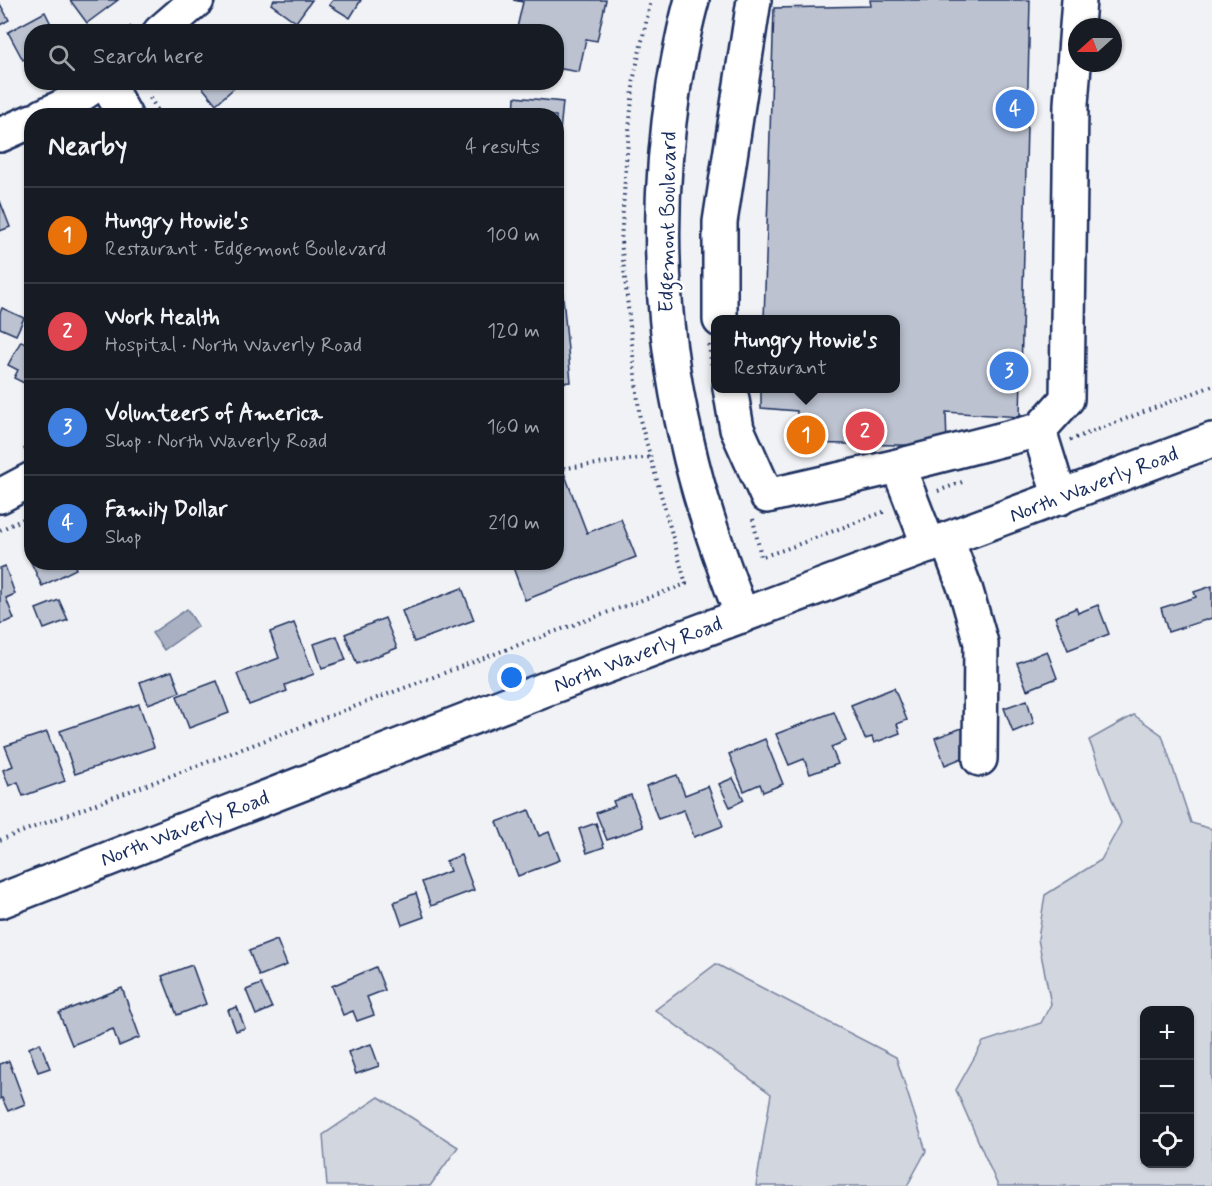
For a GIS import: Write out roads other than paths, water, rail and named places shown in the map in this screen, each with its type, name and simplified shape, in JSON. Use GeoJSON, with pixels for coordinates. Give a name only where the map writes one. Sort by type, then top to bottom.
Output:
{"type":"FeatureCollection","features":[{"type":"Feature","properties":{"kind":"main road"},"geometry":{"type":"LineString","coordinates":[[169,24],[197,0]]}},
{"type":"Feature","properties":{"kind":"main road","name":"Edgemont Boulevard"},"geometry":{"type":"LineString","coordinates":[[692,0],[680,51],[670,115],[664,178],[664,279],[667,331],[674,382],[698,484],[719,554],[742,616]]}},
{"type":"Feature","properties":{"kind":"main road"},"geometry":{"type":"LineString","coordinates":[[715,315],[720,222],[754,0]]}},
{"type":"Feature","properties":{"kind":"main road"},"geometry":{"type":"LineString","coordinates":[[725,393],[737,429],[767,496],[898,466],[1042,440],[1067,399],[1071,104],[1079,0]]}},
{"type":"Feature","properties":{"kind":"main road"},"geometry":{"type":"LineString","coordinates":[[60,108],[88,90]]}},
{"type":"Feature","properties":{"kind":"main road"},"geometry":{"type":"LineString","coordinates":[[110,90],[121,108]]}},
{"type":"Feature","properties":{"kind":"main road"},"geometry":{"type":"LineString","coordinates":[[0,135],[24,124]]}},
{"type":"Feature","properties":{"kind":"main road"},"geometry":{"type":"LineString","coordinates":[[687,442],[737,429]]}},
{"type":"Feature","properties":{"kind":"main road"},"geometry":{"type":"LineString","coordinates":[[1042,440],[1060,498]]}},
{"type":"Feature","properties":{"kind":"main road","name":"North Waverly Road"},"geometry":{"type":"LineString","coordinates":[[0,901],[537,693],[1212,440]]}},
{"type":"Feature","properties":{"kind":"main road"},"geometry":{"type":"LineString","coordinates":[[898,466],[911,501],[966,591],[981,643],[980,759]]}},
{"type":"Feature","properties":{"kind":"main road"},"geometry":{"type":"LineString","coordinates":[[0,496],[24,483]]}},
{"type":"Feature","properties":{"kind":"water"},"geometry":{"type":"Polygon","coordinates":[[[187,609],[198,626],[164,650],[152,633],[187,609]]]}},
{"type":"Feature","properties":{"kind":"place","name":"Family Dollar"},"geometry":{"type":"Point","coordinates":[1015,109]}},
{"type":"Feature","properties":{"kind":"place","name":"Volunteers of America"},"geometry":{"type":"Point","coordinates":[1009,371]}},
{"type":"Feature","properties":{"kind":"place","name":"Work Health"},"geometry":{"type":"Point","coordinates":[865,431]}},
{"type":"Feature","properties":{"kind":"place","name":"Hungry Howie's"},"geometry":{"type":"Point","coordinates":[806,435]}}]}
